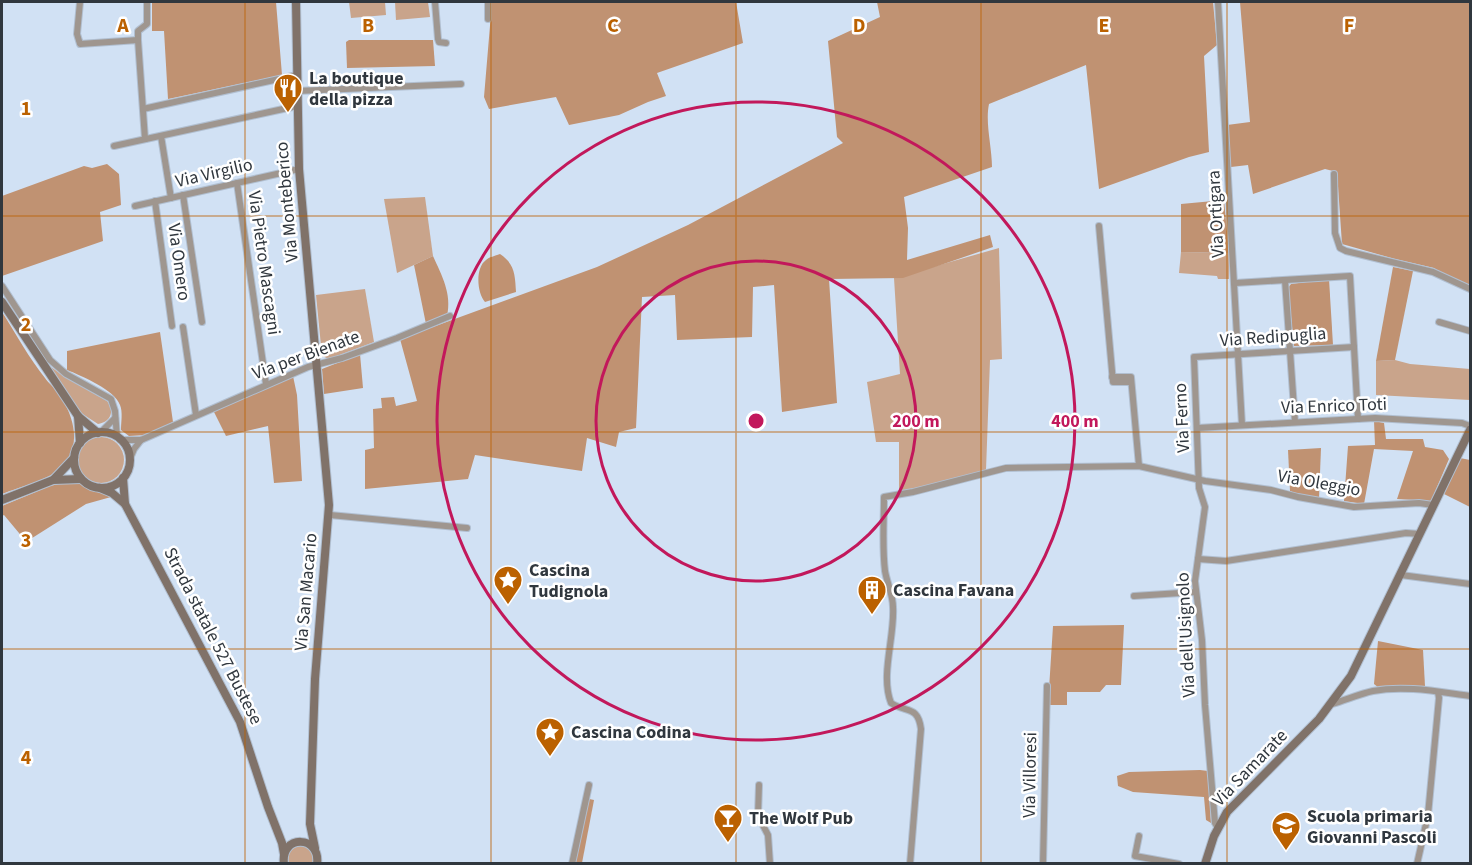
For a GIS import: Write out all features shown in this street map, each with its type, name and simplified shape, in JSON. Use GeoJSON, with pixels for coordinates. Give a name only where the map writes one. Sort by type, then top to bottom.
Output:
{"type":"FeatureCollection","features":[{"type":"Feature","properties":{"kind":"street"},"geometry":{"type":"LineString","coordinates":[[80,2],[77,34],[80,44],[138,40]]}},
{"type":"Feature","properties":{"kind":"street"},"geometry":{"type":"LineString","coordinates":[[145,139],[138,31],[147,24],[147,2]]}},
{"type":"Feature","properties":{"kind":"street","name":"Via Monteberico"},"geometry":{"type":"LineString","coordinates":[[296,2],[299,169],[318,363]]}},
{"type":"Feature","properties":{"kind":"street"},"geometry":{"type":"LineString","coordinates":[[435,2],[438,39],[439,42],[446,43]]}},
{"type":"Feature","properties":{"kind":"street"},"geometry":{"type":"LineString","coordinates":[[488,2],[488,19]]}},
{"type":"Feature","properties":{"kind":"street","name":"Via Ortigara"},"geometry":{"type":"LineString","coordinates":[[1218,2],[1242,425]]}},
{"type":"Feature","properties":{"kind":"street"},"geometry":{"type":"LineString","coordinates":[[143,108],[297,75]]}},
{"type":"Feature","properties":{"kind":"street"},"geometry":{"type":"LineString","coordinates":[[297,91],[461,84]]}},
{"type":"Feature","properties":{"kind":"street"},"geometry":{"type":"LineString","coordinates":[[114,146],[297,106]]}},
{"type":"Feature","properties":{"kind":"street"},"geometry":{"type":"LineString","coordinates":[[161,136],[171,198]]}},
{"type":"Feature","properties":{"kind":"street","name":"Via Virgilio"},"geometry":{"type":"LineString","coordinates":[[135,206],[299,169]]}},
{"type":"Feature","properties":{"kind":"street"},"geometry":{"type":"LineString","coordinates":[[1334,174],[1335,233],[1340,248],[1381,261],[1433,272],[1470,290]]}},
{"type":"Feature","properties":{"kind":"street","name":"Via Pietro Mascagni"},"geometry":{"type":"LineString","coordinates":[[237,183],[266,384]]}},
{"type":"Feature","properties":{"kind":"street"},"geometry":{"type":"LineString","coordinates":[[183,195],[202,322]]}},
{"type":"Feature","properties":{"kind":"street","name":"Via Omero"},"geometry":{"type":"LineString","coordinates":[[155,201],[172,326]]}},
{"type":"Feature","properties":{"kind":"street"},"geometry":{"type":"LineString","coordinates":[[1099,226],[1112,376],[1113,382],[1131,382],[1139,466]]}},
{"type":"Feature","properties":{"kind":"street"},"geometry":{"type":"LineString","coordinates":[[1235,283],[1350,276],[1358,419]]}},
{"type":"Feature","properties":{"kind":"street"},"geometry":{"type":"LineString","coordinates":[[1285,280],[1295,422]]}},
{"type":"Feature","properties":{"kind":"street"},"geometry":{"type":"LineString","coordinates":[[2,286],[50,360],[66,374],[111,399],[116,411],[119,438],[125,446],[129,461]]}},
{"type":"Feature","properties":{"kind":"street"},"geometry":{"type":"LineString","coordinates":[[2,302],[78,416],[99,432],[119,438]]}},
{"type":"Feature","properties":{"kind":"street","name":"Via per Bienate"},"geometry":{"type":"LineString","coordinates":[[119,438],[141,440],[318,363],[330,362],[353,354],[450,316]]}},
{"type":"Feature","properties":{"kind":"street"},"geometry":{"type":"LineString","coordinates":[[1440,322],[1470,332]]}},
{"type":"Feature","properties":{"kind":"street"},"geometry":{"type":"LineString","coordinates":[[183,327],[196,415]]}},
{"type":"Feature","properties":{"kind":"street","name":"Via Redipuglia"},"geometry":{"type":"LineString","coordinates":[[1194,357],[1354,347]]}},
{"type":"Feature","properties":{"kind":"street","name":"Via Ferno"},"geometry":{"type":"LineString","coordinates":[[1194,357],[1200,479]]}},
{"type":"Feature","properties":{"kind":"street","name":"Via San Macario"},"geometry":{"type":"LineString","coordinates":[[316,851],[310,824],[315,679],[330,515],[318,363]]}},
{"type":"Feature","properties":{"kind":"street"},"geometry":{"type":"LineString","coordinates":[[78,416],[80,443],[74,458],[74,465],[81,479],[112,493],[125,504]]}},
{"type":"Feature","properties":{"kind":"street"},"geometry":{"type":"LineString","coordinates":[[80,443],[99,432],[115,418]]}},
{"type":"Feature","properties":{"kind":"street","name":"Via Enrico Toti"},"geometry":{"type":"LineString","coordinates":[[1197,428],[1358,419],[1402,419],[1462,423],[1469,431]]}},
{"type":"Feature","properties":{"kind":"street","name":"Via Samarate"},"geometry":{"type":"LineString","coordinates":[[1205,864],[1218,828],[1240,797],[1300,740],[1332,704],[1360,661],[1469,431]]}},
{"type":"Feature","properties":{"kind":"street"},"geometry":{"type":"LineString","coordinates":[[99,488],[108,487],[123,478],[128,470],[134,449],[141,440]]}},
{"type":"Feature","properties":{"kind":"street"},"geometry":{"type":"LineString","coordinates":[[53,480],[74,458]]}},
{"type":"Feature","properties":{"kind":"street"},"geometry":{"type":"LineString","coordinates":[[910,864],[921,729],[917,715],[891,703],[888,691],[893,606],[884,557],[884,497],[1006,468],[1139,466],[1200,479]]}},
{"type":"Feature","properties":{"kind":"street","name":"Strada statale 527 Bustese"},"geometry":{"type":"LineString","coordinates":[[123,478],[125,504],[240,722],[281,840],[284,864]]}},
{"type":"Feature","properties":{"kind":"street"},"geometry":{"type":"LineString","coordinates":[[2,500],[53,480],[81,479]]}},
{"type":"Feature","properties":{"kind":"street","name":"Via Oleggio"},"geometry":{"type":"LineString","coordinates":[[1200,479],[1354,507],[1419,503],[1433,505]]}},
{"type":"Feature","properties":{"kind":"street","name":"Via dell'Usignolo"},"geometry":{"type":"LineString","coordinates":[[1200,479],[1200,490],[1205,507],[1195,578],[1202,640],[1215,823],[1218,828]]}},
{"type":"Feature","properties":{"kind":"street"},"geometry":{"type":"LineString","coordinates":[[330,515],[467,528]]}},
{"type":"Feature","properties":{"kind":"street"},"geometry":{"type":"LineString","coordinates":[[1197,559],[1226,561],[1406,533],[1420,534]]}},
{"type":"Feature","properties":{"kind":"street"},"geometry":{"type":"LineString","coordinates":[[1401,575],[1470,584]]}},
{"type":"Feature","properties":{"kind":"street"},"geometry":{"type":"LineString","coordinates":[[1134,596],[1196,592]]}},
{"type":"Feature","properties":{"kind":"street","name":"Via Villoresi"},"geometry":{"type":"LineString","coordinates":[[1043,864],[1047,686]]}},
{"type":"Feature","properties":{"kind":"street"},"geometry":{"type":"LineString","coordinates":[[1332,704],[1375,691],[1403,689],[1470,696]]}},
{"type":"Feature","properties":{"kind":"street"},"geometry":{"type":"LineString","coordinates":[[1418,864],[1428,816],[1438,692]]}},
{"type":"Feature","properties":{"kind":"street"},"geometry":{"type":"LineString","coordinates":[[572,864],[589,785]]}},
{"type":"Feature","properties":{"kind":"street"},"geometry":{"type":"LineString","coordinates":[[759,785],[758,816],[768,835],[771,864]]}},
{"type":"Feature","properties":{"kind":"street"},"geometry":{"type":"LineString","coordinates":[[274,821],[282,832],[297,842],[308,843],[324,864]]}},
{"type":"Feature","properties":{"kind":"street"},"geometry":{"type":"LineString","coordinates":[[284,854],[290,845],[297,842],[307,832],[310,824]]}},
{"type":"Feature","properties":{"kind":"street"},"geometry":{"type":"LineString","coordinates":[[1139,836],[1135,856],[1179,864]]}},
{"type":"Feature","properties":{"kind":"street"},"geometry":{"type":"LineString","coordinates":[[316,851],[317,864]]}},
{"type":"Feature","properties":{"kind":"shaded area"},"geometry":{"type":"Polygon","coordinates":[[[152,2],[276,2],[282,75],[168,99],[164,31],[152,31],[152,2]]]}},
{"type":"Feature","properties":{"kind":"shaded area"},"geometry":{"type":"Polygon","coordinates":[[[349,2],[385,2],[386,15],[351,18],[349,2]]]}},
{"type":"Feature","properties":{"kind":"shaded area"},"geometry":{"type":"Polygon","coordinates":[[[395,2],[428,2],[430,17],[396,20],[395,2]]]}},
{"type":"Feature","properties":{"kind":"shaded area"},"geometry":{"type":"Polygon","coordinates":[[[492,2],[736,2],[743,43],[657,73],[666,96],[619,115],[569,125],[556,97],[489,109],[484,97],[492,2]]]}},
{"type":"Feature","properties":{"kind":"shaded area"},"geometry":{"type":"Polygon","coordinates":[[[877,2],[1213,2],[1217,45],[1204,56],[1209,152],[1099,189],[1086,65],[989,104],[992,167],[904,197],[908,228],[907,260],[990,235],[993,247],[903,278],[829,279],[837,403],[782,412],[774,285],[753,287],[752,337],[677,340],[675,295],[642,297],[636,428],[619,432],[616,447],[587,438],[582,471],[475,455],[468,479],[365,489],[365,450],[374,448],[373,409],[382,408],[381,398],[394,397],[396,406],[417,401],[400,339],[597,267],[688,225],[843,143],[837,137],[828,41],[880,17],[877,2]]]}},
{"type":"Feature","properties":{"kind":"shaded area"},"geometry":{"type":"Polygon","coordinates":[[[1240,2],[1470,2],[1470,286],[1434,268],[1342,244],[1337,172],[1325,169],[1253,194],[1248,165],[1231,167],[1227,125],[1250,122],[1240,2]]]}},
{"type":"Feature","properties":{"kind":"shaded area"},"geometry":{"type":"Polygon","coordinates":[[[349,40],[433,40],[435,66],[347,68],[346,42],[349,40]]]}},
{"type":"Feature","properties":{"kind":"shaded area"},"geometry":{"type":"Polygon","coordinates":[[[107,164],[119,174],[121,205],[100,212],[103,241],[2,276],[2,196],[84,166],[92,168],[107,164]]]}},
{"type":"Feature","properties":{"kind":"shaded area"},"geometry":{"type":"Polygon","coordinates":[[[425,197],[433,256],[397,273],[384,199],[425,197]]]}},
{"type":"Feature","properties":{"kind":"shaded area"},"geometry":{"type":"Polygon","coordinates":[[[1224,200],[1229,253],[1181,252],[1181,204],[1224,200]]]}},
{"type":"Feature","properties":{"kind":"shaded area"},"geometry":{"type":"Polygon","coordinates":[[[999,248],[1002,359],[990,360],[986,470],[899,495],[899,442],[876,442],[867,382],[900,374],[894,278],[999,248]]]}},
{"type":"Feature","properties":{"kind":"shaded area"},"geometry":{"type":"Polygon","coordinates":[[[1181,252],[1229,253],[1229,279],[1179,273],[1181,252]]]}},
{"type":"Feature","properties":{"kind":"shaded area"},"geometry":{"type":"Polygon","coordinates":[[[500,254],[511,266],[516,292],[485,302],[479,287],[480,269],[487,259],[500,254]]]}},
{"type":"Feature","properties":{"kind":"shaded area"},"geometry":{"type":"Polygon","coordinates":[[[433,256],[445,285],[448,308],[447,316],[426,324],[414,265],[433,256]]]}},
{"type":"Feature","properties":{"kind":"shaded area"},"geometry":{"type":"Polygon","coordinates":[[[1393,267],[1413,271],[1395,360],[1376,361],[1393,267]]]}},
{"type":"Feature","properties":{"kind":"shaded area"},"geometry":{"type":"Polygon","coordinates":[[[1329,279],[1333,345],[1294,346],[1288,288],[1291,284],[1329,279]]]}},
{"type":"Feature","properties":{"kind":"shaded area"},"geometry":{"type":"Polygon","coordinates":[[[365,289],[374,342],[329,359],[322,356],[316,295],[365,289]]]}},
{"type":"Feature","properties":{"kind":"shaded area"},"geometry":{"type":"Polygon","coordinates":[[[2,312],[46,380],[63,400],[71,418],[74,437],[70,456],[59,470],[2,494],[2,312]]]}},
{"type":"Feature","properties":{"kind":"shaded area"},"geometry":{"type":"Polygon","coordinates":[[[160,332],[173,422],[146,435],[129,436],[121,430],[121,411],[117,399],[97,384],[67,370],[67,351],[160,332]]]}},
{"type":"Feature","properties":{"kind":"shaded area"},"geometry":{"type":"Polygon","coordinates":[[[360,354],[363,388],[324,394],[322,369],[360,354]]]}},
{"type":"Feature","properties":{"kind":"shaded area"},"geometry":{"type":"Polygon","coordinates":[[[1395,360],[1410,364],[1470,369],[1470,400],[1376,395],[1376,361],[1395,360]]]}},
{"type":"Feature","properties":{"kind":"shaded area"},"geometry":{"type":"Polygon","coordinates":[[[51,367],[107,401],[111,409],[109,418],[98,424],[81,413],[51,367]]]}},
{"type":"Feature","properties":{"kind":"shaded area"},"geometry":{"type":"Polygon","coordinates":[[[293,376],[297,395],[302,481],[274,483],[268,426],[226,436],[213,410],[293,376]]]}},
{"type":"Feature","properties":{"kind":"shaded area"},"geometry":{"type":"Polygon","coordinates":[[[1374,421],[1384,423],[1386,439],[1423,439],[1425,447],[1443,450],[1449,459],[1431,501],[1397,499],[1413,451],[1374,449],[1364,504],[1344,501],[1348,446],[1375,445],[1374,421]]]}},
{"type":"Feature","properties":{"kind":"shaded area"},"geometry":{"type":"Polygon","coordinates":[[[101,437],[117,444],[124,460],[117,476],[101,483],[85,476],[78,460],[85,444],[101,437]]]}},
{"type":"Feature","properties":{"kind":"shaded area"},"geometry":{"type":"Polygon","coordinates":[[[1321,448],[1319,498],[1290,491],[1288,450],[1321,448]]]}},
{"type":"Feature","properties":{"kind":"shaded area"},"geometry":{"type":"Polygon","coordinates":[[[1460,458],[1470,460],[1470,507],[1444,494],[1460,458]]]}},
{"type":"Feature","properties":{"kind":"shaded area"},"geometry":{"type":"Polygon","coordinates":[[[70,481],[108,491],[111,497],[86,504],[29,540],[24,539],[4,515],[2,516],[2,506],[50,486],[70,481]]]}},
{"type":"Feature","properties":{"kind":"shaded area"},"geometry":{"type":"Polygon","coordinates":[[[1124,625],[1121,685],[1106,685],[1100,692],[1067,692],[1067,705],[1048,705],[1053,626],[1124,625]]]}},
{"type":"Feature","properties":{"kind":"shaded area"},"geometry":{"type":"Polygon","coordinates":[[[1378,641],[1423,650],[1425,686],[1379,688],[1374,684],[1378,641]]]}},
{"type":"Feature","properties":{"kind":"shaded area"},"geometry":{"type":"Polygon","coordinates":[[[1208,771],[1211,823],[1206,820],[1204,797],[1133,792],[1118,786],[1117,776],[1129,772],[1208,771]]]}},
{"type":"Feature","properties":{"kind":"shaded area"},"geometry":{"type":"Polygon","coordinates":[[[585,798],[594,800],[582,863],[572,864],[585,798]]]}},
{"type":"Feature","properties":{"kind":"shaded area"},"geometry":{"type":"Polygon","coordinates":[[[299,846],[305,846],[313,853],[313,863],[289,864],[290,852],[299,846]]]}},
{"type":"Feature","properties":{"kind":"place","name":"La boutique della pizza"},"geometry":{"type":"Point","coordinates":[288,114]}},
{"type":"Feature","properties":{"kind":"place","name":"Cascina Tudignola"},"geometry":{"type":"Point","coordinates":[508,606]}},
{"type":"Feature","properties":{"kind":"place","name":"Cascina Favana"},"geometry":{"type":"Point","coordinates":[872,616]}},
{"type":"Feature","properties":{"kind":"place","name":"Cascina Codina"},"geometry":{"type":"Point","coordinates":[550,758]}},
{"type":"Feature","properties":{"kind":"place","name":"The Wolf Pub"},"geometry":{"type":"Point","coordinates":[728,844]}},
{"type":"Feature","properties":{"kind":"place","name":"Scuola primaria Giovanni Pascoli"},"geometry":{"type":"Point","coordinates":[1286,852]}}]}
